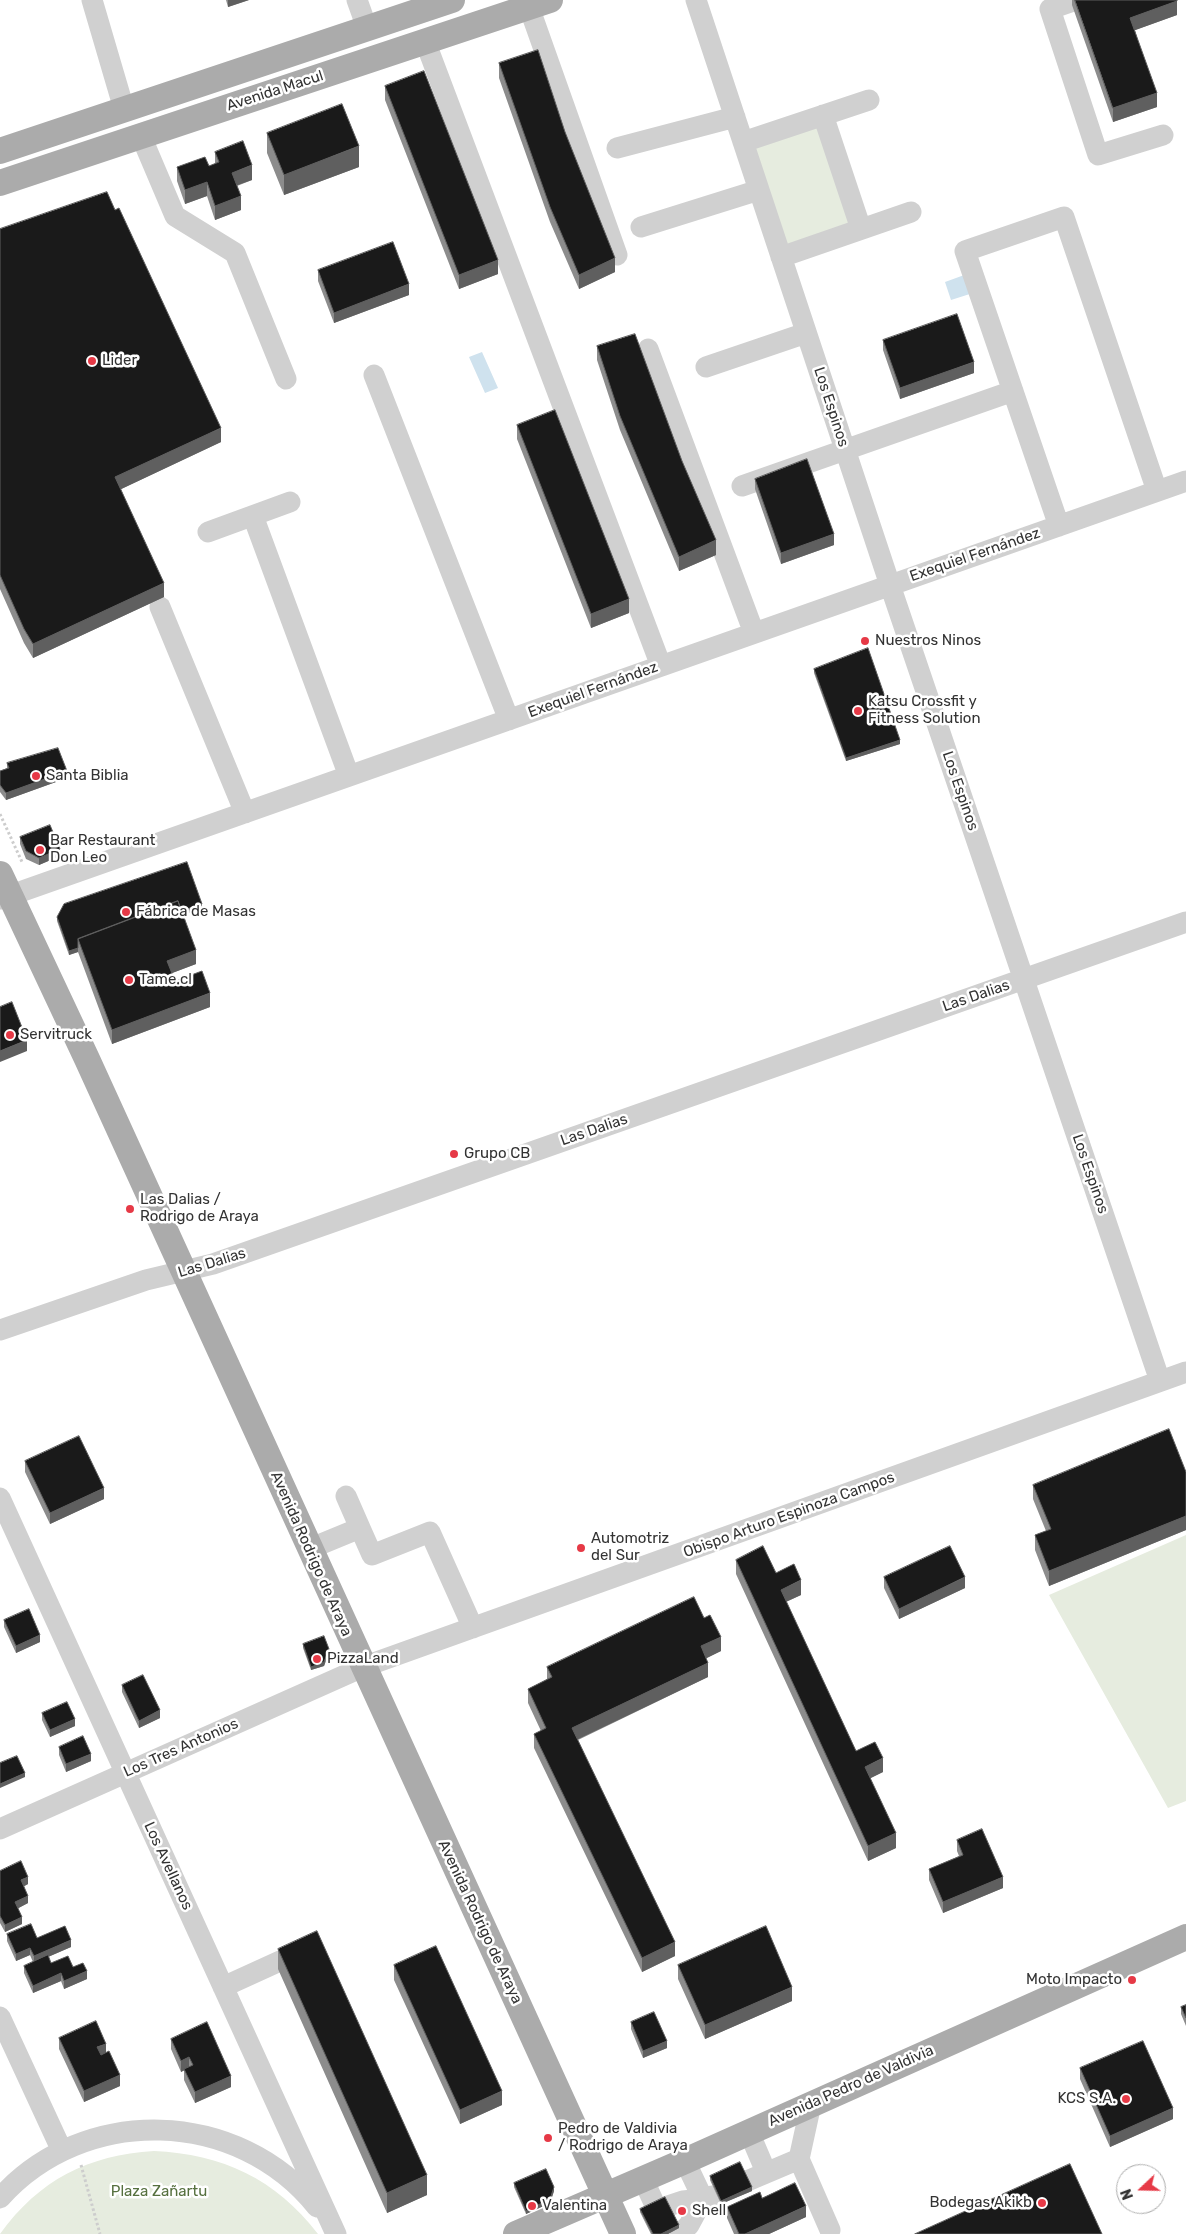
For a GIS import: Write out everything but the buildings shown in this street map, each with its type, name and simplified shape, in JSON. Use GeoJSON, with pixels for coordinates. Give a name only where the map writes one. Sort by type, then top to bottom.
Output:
{"type":"FeatureCollection","features":[{"type":"Feature","properties":{"kind":"main road","name":"Avenida Macul"},"geometry":{"type":"LineString","coordinates":[[0,151],[452,0]]}},
{"type":"Feature","properties":{"kind":"main road","name":"Avenida Macul"},"geometry":{"type":"LineString","coordinates":[[0,183],[540,4]]}},
{"type":"Feature","properties":{"kind":"main road","name":"Avenida Rodrigo de Araya"},"geometry":{"type":"LineString","coordinates":[[3,890],[184,1272],[309,1550],[623,2234]]}},
{"type":"Feature","properties":{"kind":"main road","name":"Avenida Pedro de Valdivia"},"geometry":{"type":"LineString","coordinates":[[516,2234],[685,2161],[1186,1937]]}},
{"type":"Feature","properties":{"kind":"street"},"geometry":{"type":"LineString","coordinates":[[92,0],[124,109]]}},
{"type":"Feature","properties":{"kind":"street"},"geometry":{"type":"LineString","coordinates":[[357,0],[367,28]]}},
{"type":"Feature","properties":{"kind":"street","name":"Los Espinos"},"geometry":{"type":"LineString","coordinates":[[696,0],[890,586],[1160,1381]]}},
{"type":"Feature","properties":{"kind":"street"},"geometry":{"type":"LineString","coordinates":[[1076,0],[1050,9],[1098,155],[1163,134]]}},
{"type":"Feature","properties":{"kind":"street"},"geometry":{"type":"LineString","coordinates":[[540,4],[617,255]]}},
{"type":"Feature","properties":{"kind":"street"},"geometry":{"type":"LineString","coordinates":[[425,42],[661,666]]}},
{"type":"Feature","properties":{"kind":"street"},"geometry":{"type":"LineString","coordinates":[[743,142],[869,100]]}},
{"type":"Feature","properties":{"kind":"street"},"geometry":{"type":"LineString","coordinates":[[823,115],[861,229]]}},
{"type":"Feature","properties":{"kind":"street"},"geometry":{"type":"LineString","coordinates":[[617,148],[735,117]]}},
{"type":"Feature","properties":{"kind":"street"},"geometry":{"type":"LineString","coordinates":[[141,136],[175,216],[235,253],[286,379]]}},
{"type":"Feature","properties":{"kind":"street"},"geometry":{"type":"LineString","coordinates":[[641,227],[759,190]]}},
{"type":"Feature","properties":{"kind":"street"},"geometry":{"type":"LineString","coordinates":[[781,257],[911,212]]}},
{"type":"Feature","properties":{"kind":"street"},"geometry":{"type":"LineString","coordinates":[[1059,526],[965,251],[1064,217],[1157,491]]}},
{"type":"Feature","properties":{"kind":"street"},"geometry":{"type":"LineString","coordinates":[[706,367],[806,333]]}},
{"type":"Feature","properties":{"kind":"street"},"geometry":{"type":"LineString","coordinates":[[648,349],[754,634]]}},
{"type":"Feature","properties":{"kind":"street"},"geometry":{"type":"LineString","coordinates":[[374,375],[509,720]]}},
{"type":"Feature","properties":{"kind":"street"},"geometry":{"type":"LineString","coordinates":[[742,486],[1013,392]]}},
{"type":"Feature","properties":{"kind":"street","name":"Exequiel Fernández"},"geometry":{"type":"LineString","coordinates":[[3,890],[245,813],[1186,481]]}},
{"type":"Feature","properties":{"kind":"street"},"geometry":{"type":"LineString","coordinates":[[208,532],[290,502]]}},
{"type":"Feature","properties":{"kind":"street"},"geometry":{"type":"LineString","coordinates":[[253,516],[349,776]]}},
{"type":"Feature","properties":{"kind":"street"},"geometry":{"type":"LineString","coordinates":[[160,607],[245,813]]}},
{"type":"Feature","properties":{"kind":"street","name":"Las Dalias"},"geometry":{"type":"LineString","coordinates":[[0,1330],[146,1280],[213,1264],[1186,922]]}},
{"type":"Feature","properties":{"kind":"street","name":"Obispo Arturo Espinoza Campos"},"geometry":{"type":"LineString","coordinates":[[363,1667],[1186,1372]]}},
{"type":"Feature","properties":{"kind":"street"},"geometry":{"type":"LineString","coordinates":[[346,1496],[372,1555],[430,1532],[472,1628]]}},
{"type":"Feature","properties":{"kind":"street","name":"Los Avellanos"},"geometry":{"type":"LineString","coordinates":[[0,1498],[336,2234]]}},
{"type":"Feature","properties":{"kind":"street"},"geometry":{"type":"LineString","coordinates":[[309,1550],[360,1528]]}},
{"type":"Feature","properties":{"kind":"street","name":"Los Tres Antonios"},"geometry":{"type":"LineString","coordinates":[[0,1828],[363,1667]]}},
{"type":"Feature","properties":{"kind":"street"},"geometry":{"type":"LineString","coordinates":[[223,1987],[319,1943],[323,1952]]}},
{"type":"Feature","properties":{"kind":"street"},"geometry":{"type":"LineString","coordinates":[[0,2017],[68,2148]]}},
{"type":"Feature","properties":{"kind":"street"},"geometry":{"type":"LineString","coordinates":[[811,2104],[799,2159],[830,2230]]}},
{"type":"Feature","properties":{"kind":"street"},"geometry":{"type":"LineString","coordinates":[[0,2198],[24,2176],[68,2148],[117,2132],[146,2129],[175,2130],[218,2139],[258,2156],[293,2182],[314,2203],[336,2234]]}},
{"type":"Feature","properties":{"kind":"street"},"geometry":{"type":"LineString","coordinates":[[749,2132],[766,2172]]}},
{"type":"Feature","properties":{"kind":"street"},"geometry":{"type":"LineString","coordinates":[[747,2181],[799,2159]]}},
{"type":"Feature","properties":{"kind":"street"},"geometry":{"type":"LineString","coordinates":[[685,2161],[710,2197]]}},
{"type":"Feature","properties":{"kind":"street"},"geometry":{"type":"LineString","coordinates":[[643,2179],[661,2206],[710,2197]]}},
{"type":"Feature","properties":{"kind":"street"},"geometry":{"type":"LineString","coordinates":[[680,2234],[710,2197]]}},
{"type":"Feature","properties":{"kind":"path"},"geometry":{"type":"LineString","coordinates":[[68,2148],[100,2234]]}},
{"type":"Feature","properties":{"kind":"green space"},"geometry":{"type":"Polygon","coordinates":[[[823,115],[861,229],[781,257],[743,142],[823,115]]]}},
{"type":"Feature","properties":{"kind":"green space"},"geometry":{"type":"Polygon","coordinates":[[[1186,1535],[1186,1801],[1168,1808],[1049,1595],[1186,1535]]]}},
{"type":"Feature","properties":{"kind":"green space","name":"Plaza Zañartu"},"geometry":{"type":"Polygon","coordinates":[[[154,2151],[179,2153],[202,2158],[225,2164],[246,2173],[266,2184],[284,2198],[318,2234],[0,2234],[31,2199],[48,2185],[67,2174],[108,2158],[154,2151]]]}},
{"type":"Feature","properties":{"kind":"water"},"geometry":{"type":"Polygon","coordinates":[[[967,274],[973,293],[951,300],[945,282],[967,274]]]}},
{"type":"Feature","properties":{"kind":"water"},"geometry":{"type":"Polygon","coordinates":[[[482,352],[498,388],[485,393],[469,357],[482,352]]]}},
{"type":"Feature","properties":{"kind":"place","name":"Lider"},"geometry":{"type":"Point","coordinates":[92,361]}},
{"type":"Feature","properties":{"kind":"place","name":"Nuestros Ninos"},"geometry":{"type":"Point","coordinates":[865,641]}},
{"type":"Feature","properties":{"kind":"place","name":"Katsu Crossfit y Fitness Solution"},"geometry":{"type":"Point","coordinates":[858,711]}},
{"type":"Feature","properties":{"kind":"place","name":"Santa Biblia"},"geometry":{"type":"Point","coordinates":[36,776]}},
{"type":"Feature","properties":{"kind":"place","name":"Bar Restaurant Don Leo"},"geometry":{"type":"Point","coordinates":[40,850]}},
{"type":"Feature","properties":{"kind":"place","name":"Fábrica de Masas"},"geometry":{"type":"Point","coordinates":[126,912]}},
{"type":"Feature","properties":{"kind":"place","name":"Tame.cl"},"geometry":{"type":"Point","coordinates":[129,980]}},
{"type":"Feature","properties":{"kind":"place","name":"Servitruck"},"geometry":{"type":"Point","coordinates":[10,1035]}},
{"type":"Feature","properties":{"kind":"place","name":"Grupo CB"},"geometry":{"type":"Point","coordinates":[454,1154]}},
{"type":"Feature","properties":{"kind":"place","name":"Las Dalias / Rodrigo de Araya"},"geometry":{"type":"Point","coordinates":[130,1209]}},
{"type":"Feature","properties":{"kind":"place","name":"Automotriz del Sur"},"geometry":{"type":"Point","coordinates":[581,1548]}},
{"type":"Feature","properties":{"kind":"place","name":"PizzaLand"},"geometry":{"type":"Point","coordinates":[317,1659]}},
{"type":"Feature","properties":{"kind":"place","name":"Moto Impacto"},"geometry":{"type":"Point","coordinates":[1132,1980]}},
{"type":"Feature","properties":{"kind":"place","name":"KCS S.A."},"geometry":{"type":"Point","coordinates":[1126,2099]}},
{"type":"Feature","properties":{"kind":"place","name":"Pedro de Valdivia / Rodrigo de Araya"},"geometry":{"type":"Point","coordinates":[548,2138]}},
{"type":"Feature","properties":{"kind":"place","name":"Bodegas Akikb"},"geometry":{"type":"Point","coordinates":[1042,2203]}},
{"type":"Feature","properties":{"kind":"place","name":"Valentina"},"geometry":{"type":"Point","coordinates":[532,2206]}},
{"type":"Feature","properties":{"kind":"place","name":"Shell"},"geometry":{"type":"Point","coordinates":[682,2211]}}]}
